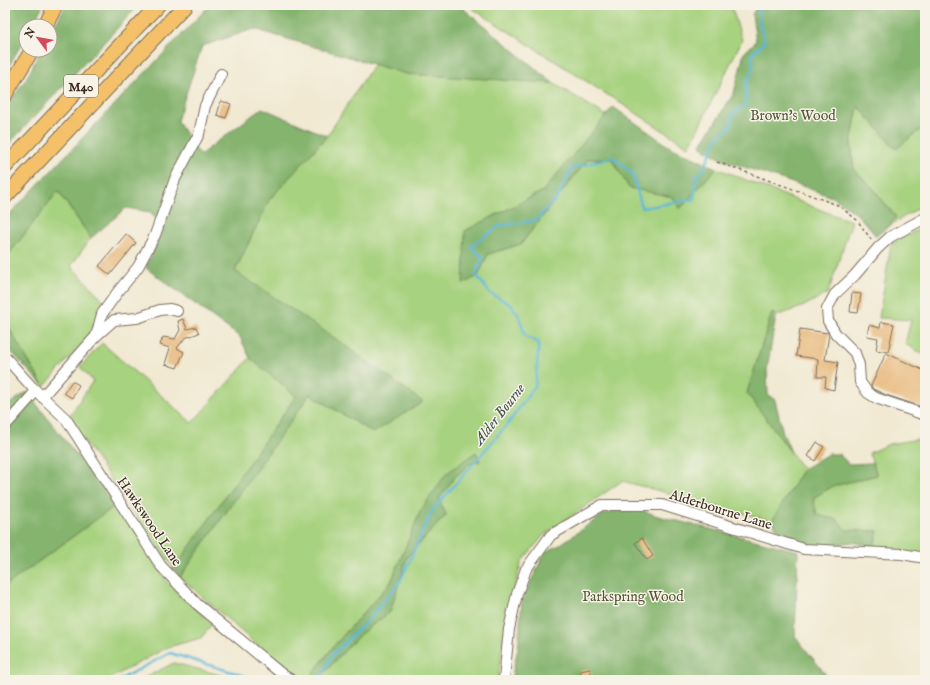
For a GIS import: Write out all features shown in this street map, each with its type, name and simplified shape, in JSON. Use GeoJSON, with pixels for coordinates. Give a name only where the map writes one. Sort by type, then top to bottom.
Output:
{"type":"FeatureCollection","features":[{"type":"Feature","properties":{"kind":"highway"},"geometry":{"type":"LineString","coordinates":[[49,18],[56,5]]}},
{"type":"Feature","properties":{"kind":"highway","name":"M40"},"geometry":{"type":"LineString","coordinates":[[5,167],[158,5]]}},
{"type":"Feature","properties":{"kind":"highway","name":"M40"},"geometry":{"type":"LineString","coordinates":[[5,197],[167,26],[185,5]]}},
{"type":"Feature","properties":{"kind":"highway","name":"M40"},"geometry":{"type":"LineString","coordinates":[[167,26],[192,5]]}},
{"type":"Feature","properties":{"kind":"highway"},"geometry":{"type":"LineString","coordinates":[[5,95],[27,58]]}},
{"type":"Feature","properties":{"kind":"street"},"geometry":{"type":"LineString","coordinates":[[96,336],[102,314],[138,267],[155,235],[175,179],[199,134],[205,106],[221,74]]}},
{"type":"Feature","properties":{"kind":"street"},"geometry":{"type":"LineString","coordinates":[[925,218],[890,237],[878,248],[835,294],[827,309],[828,322],[836,334],[855,353],[859,365],[860,382],[868,393],[876,398],[925,415]]}},
{"type":"Feature","properties":{"kind":"street"},"geometry":{"type":"LineString","coordinates":[[5,426],[114,320],[137,318],[160,310],[170,309],[177,311]]}},
{"type":"Feature","properties":{"kind":"street","name":"Hawkswood Lane"},"geometry":{"type":"LineString","coordinates":[[5,357],[39,394],[66,419],[161,566],[196,604],[282,675],[292,680]]}},
{"type":"Feature","properties":{"kind":"street","name":"Alderbourne Lane"},"geometry":{"type":"LineString","coordinates":[[504,680],[508,629],[516,594],[526,569],[550,535],[602,505],[662,505],[804,549],[902,554],[925,558]]}},
{"type":"Feature","properties":{"kind":"path"},"geometry":{"type":"LineString","coordinates":[[717,162],[838,205],[857,220],[878,248]]}},
{"type":"Feature","properties":{"kind":"green space"},"geometry":{"type":"Polygon","coordinates":[[[5,5],[43,5],[36,18],[18,18],[18,50],[5,73],[5,5]]]}},
{"type":"Feature","properties":{"kind":"green space"},"geometry":{"type":"Polygon","coordinates":[[[66,5],[139,5],[5,148],[5,108],[26,79],[37,58],[58,58],[58,20],[66,5]]]}},
{"type":"Feature","properties":{"kind":"green space"},"geometry":{"type":"Polygon","coordinates":[[[210,5],[459,5],[553,83],[406,74],[254,29],[202,46],[177,121],[200,155],[262,108],[327,136],[269,200],[235,271],[336,339],[423,402],[373,433],[310,394],[180,577],[174,569],[296,396],[250,358],[240,337],[146,268],[163,229],[151,212],[126,208],[91,238],[58,191],[5,259],[5,219],[210,5]]]}},
{"type":"Feature","properties":{"kind":"green space"},"geometry":{"type":"Polygon","coordinates":[[[467,5],[731,5],[742,40],[689,147],[467,5]]]}},
{"type":"Feature","properties":{"kind":"green space","name":"Brown's Wood"},"geometry":{"type":"Polygon","coordinates":[[[757,5],[925,5],[925,126],[896,149],[858,106],[851,144],[854,170],[871,186],[896,217],[889,226],[876,236],[859,216],[837,199],[723,160],[700,146],[734,93],[744,53],[756,41],[752,15],[757,5]]]}},
{"type":"Feature","properties":{"kind":"green space"},"geometry":{"type":"Polygon","coordinates":[[[374,64],[406,74],[553,83],[607,116],[543,191],[465,231],[478,276],[488,254],[521,244],[588,159],[612,159],[629,187],[673,197],[680,209],[716,168],[852,221],[828,293],[802,307],[776,316],[772,313],[747,393],[803,469],[772,521],[622,481],[544,535],[522,561],[506,619],[498,680],[358,680],[321,676],[360,634],[390,612],[407,557],[446,515],[439,499],[455,477],[469,464],[480,461],[476,452],[421,510],[391,582],[333,647],[308,680],[299,680],[293,677],[180,577],[310,394],[373,433],[235,271],[269,200],[327,136],[374,64]]]}},
{"type":"Feature","properties":{"kind":"green space"},"geometry":{"type":"Polygon","coordinates":[[[858,106],[896,148],[925,126],[925,204],[889,226],[896,217],[871,186],[854,170],[851,144],[858,106]]]}},
{"type":"Feature","properties":{"kind":"green space"},"geometry":{"type":"Polygon","coordinates":[[[613,107],[670,147],[716,168],[680,209],[673,197],[629,188],[612,159],[588,159],[521,244],[488,254],[478,276],[463,284],[465,231],[543,191],[613,107]]]}},
{"type":"Feature","properties":{"kind":"green space"},"geometry":{"type":"Polygon","coordinates":[[[58,191],[91,238],[71,266],[109,306],[84,341],[44,387],[11,332],[5,317],[5,259],[58,191]]]}},
{"type":"Feature","properties":{"kind":"green space"},"geometry":{"type":"Polygon","coordinates":[[[925,226],[925,355],[905,344],[911,320],[879,318],[891,244],[925,226]]]}},
{"type":"Feature","properties":{"kind":"green space"},"geometry":{"type":"Polygon","coordinates":[[[772,313],[776,316],[767,369],[768,395],[775,400],[783,433],[791,452],[747,393],[772,313]]]}},
{"type":"Feature","properties":{"kind":"green space"},"geometry":{"type":"Polygon","coordinates":[[[5,317],[11,332],[44,387],[5,345],[5,317]]]}},
{"type":"Feature","properties":{"kind":"green space"},"geometry":{"type":"Polygon","coordinates":[[[102,343],[192,423],[250,358],[296,396],[174,569],[67,417],[70,415],[93,381],[80,367],[102,343]]]}},
{"type":"Feature","properties":{"kind":"green space"},"geometry":{"type":"Polygon","coordinates":[[[27,392],[116,505],[5,586],[5,407],[27,392]]]}},
{"type":"Feature","properties":{"kind":"green space"},"geometry":{"type":"Polygon","coordinates":[[[925,438],[925,556],[893,552],[874,546],[878,531],[845,530],[838,520],[817,515],[813,498],[833,486],[877,475],[869,453],[889,444],[925,438]]]}},
{"type":"Feature","properties":{"kind":"green space"},"geometry":{"type":"Polygon","coordinates":[[[476,452],[480,461],[469,464],[455,477],[439,499],[446,515],[407,557],[390,612],[360,634],[321,676],[321,680],[308,680],[333,647],[391,582],[421,510],[446,474],[476,452]]]}},
{"type":"Feature","properties":{"kind":"green space"},"geometry":{"type":"Polygon","coordinates":[[[828,454],[839,454],[849,464],[873,463],[877,475],[833,486],[813,498],[817,515],[838,520],[845,530],[878,531],[874,546],[851,542],[820,547],[803,543],[780,534],[772,521],[803,469],[828,454]]]}},
{"type":"Feature","properties":{"kind":"green space"},"geometry":{"type":"Polygon","coordinates":[[[116,505],[148,550],[167,582],[212,624],[201,638],[168,647],[107,680],[5,680],[5,586],[116,505]]]}},
{"type":"Feature","properties":{"kind":"green space","name":"Parkspring Wood"},"geometry":{"type":"Polygon","coordinates":[[[632,507],[658,516],[798,551],[795,636],[830,680],[511,680],[518,648],[522,600],[545,552],[558,546],[604,514],[632,507]]]}},
{"type":"Feature","properties":{"kind":"green space"},"geometry":{"type":"Polygon","coordinates":[[[174,663],[240,680],[140,680],[174,663]]]}},
{"type":"Feature","properties":{"kind":"building"},"geometry":{"type":"Polygon","coordinates":[[[221,101],[231,104],[226,118],[217,115],[221,101]]]}},
{"type":"Feature","properties":{"kind":"building"},"geometry":{"type":"Polygon","coordinates":[[[126,234],[136,243],[110,275],[99,266],[126,234]]]}},
{"type":"Feature","properties":{"kind":"building"},"geometry":{"type":"Polygon","coordinates":[[[852,293],[861,294],[858,313],[850,312],[852,293]]]}},
{"type":"Feature","properties":{"kind":"building"},"geometry":{"type":"Polygon","coordinates":[[[183,319],[187,329],[196,327],[199,333],[185,338],[177,348],[184,352],[177,368],[165,364],[170,348],[160,345],[163,337],[175,339],[180,330],[178,321],[183,319]]]}},
{"type":"Feature","properties":{"kind":"building"},"geometry":{"type":"Polygon","coordinates":[[[881,322],[894,324],[888,352],[876,350],[878,338],[867,336],[869,325],[880,328],[881,322]]]}},
{"type":"Feature","properties":{"kind":"building"},"geometry":{"type":"Polygon","coordinates":[[[800,329],[829,334],[825,360],[838,362],[834,390],[825,388],[826,377],[817,377],[818,359],[796,356],[800,329]]]}},
{"type":"Feature","properties":{"kind":"building"},"geometry":{"type":"Polygon","coordinates":[[[886,353],[925,371],[925,408],[873,389],[871,386],[886,353]]]}},
{"type":"Feature","properties":{"kind":"building"},"geometry":{"type":"Polygon","coordinates":[[[72,381],[79,385],[72,398],[64,393],[72,381]]]}},
{"type":"Feature","properties":{"kind":"building"},"geometry":{"type":"Polygon","coordinates":[[[817,442],[824,447],[815,461],[808,456],[817,442]]]}},
{"type":"Feature","properties":{"kind":"building"},"geometry":{"type":"Polygon","coordinates":[[[642,538],[653,556],[647,560],[635,543],[642,538]]]}},
{"type":"Feature","properties":{"kind":"building"},"geometry":{"type":"Polygon","coordinates":[[[590,669],[593,680],[583,680],[580,671],[590,669]]]}},
{"type":"Feature","properties":{"kind":"waterway","name":"Alder Bourne"},"geometry":{"type":"LineString","coordinates":[[319,680],[333,654],[367,621],[400,582],[432,511],[507,425],[535,386],[539,343],[525,336],[519,316],[511,305],[490,293],[476,275],[483,258],[471,246],[499,226],[536,220],[558,197],[572,168],[613,157],[632,173],[642,208],[694,199],[696,178],[705,167],[716,139],[730,127],[733,114],[746,104],[746,83],[753,69],[752,54],[765,41],[760,26],[758,5]]}},
{"type":"Feature","properties":{"kind":"waterway"},"geometry":{"type":"LineString","coordinates":[[119,680],[170,653],[258,680]]}}]}
